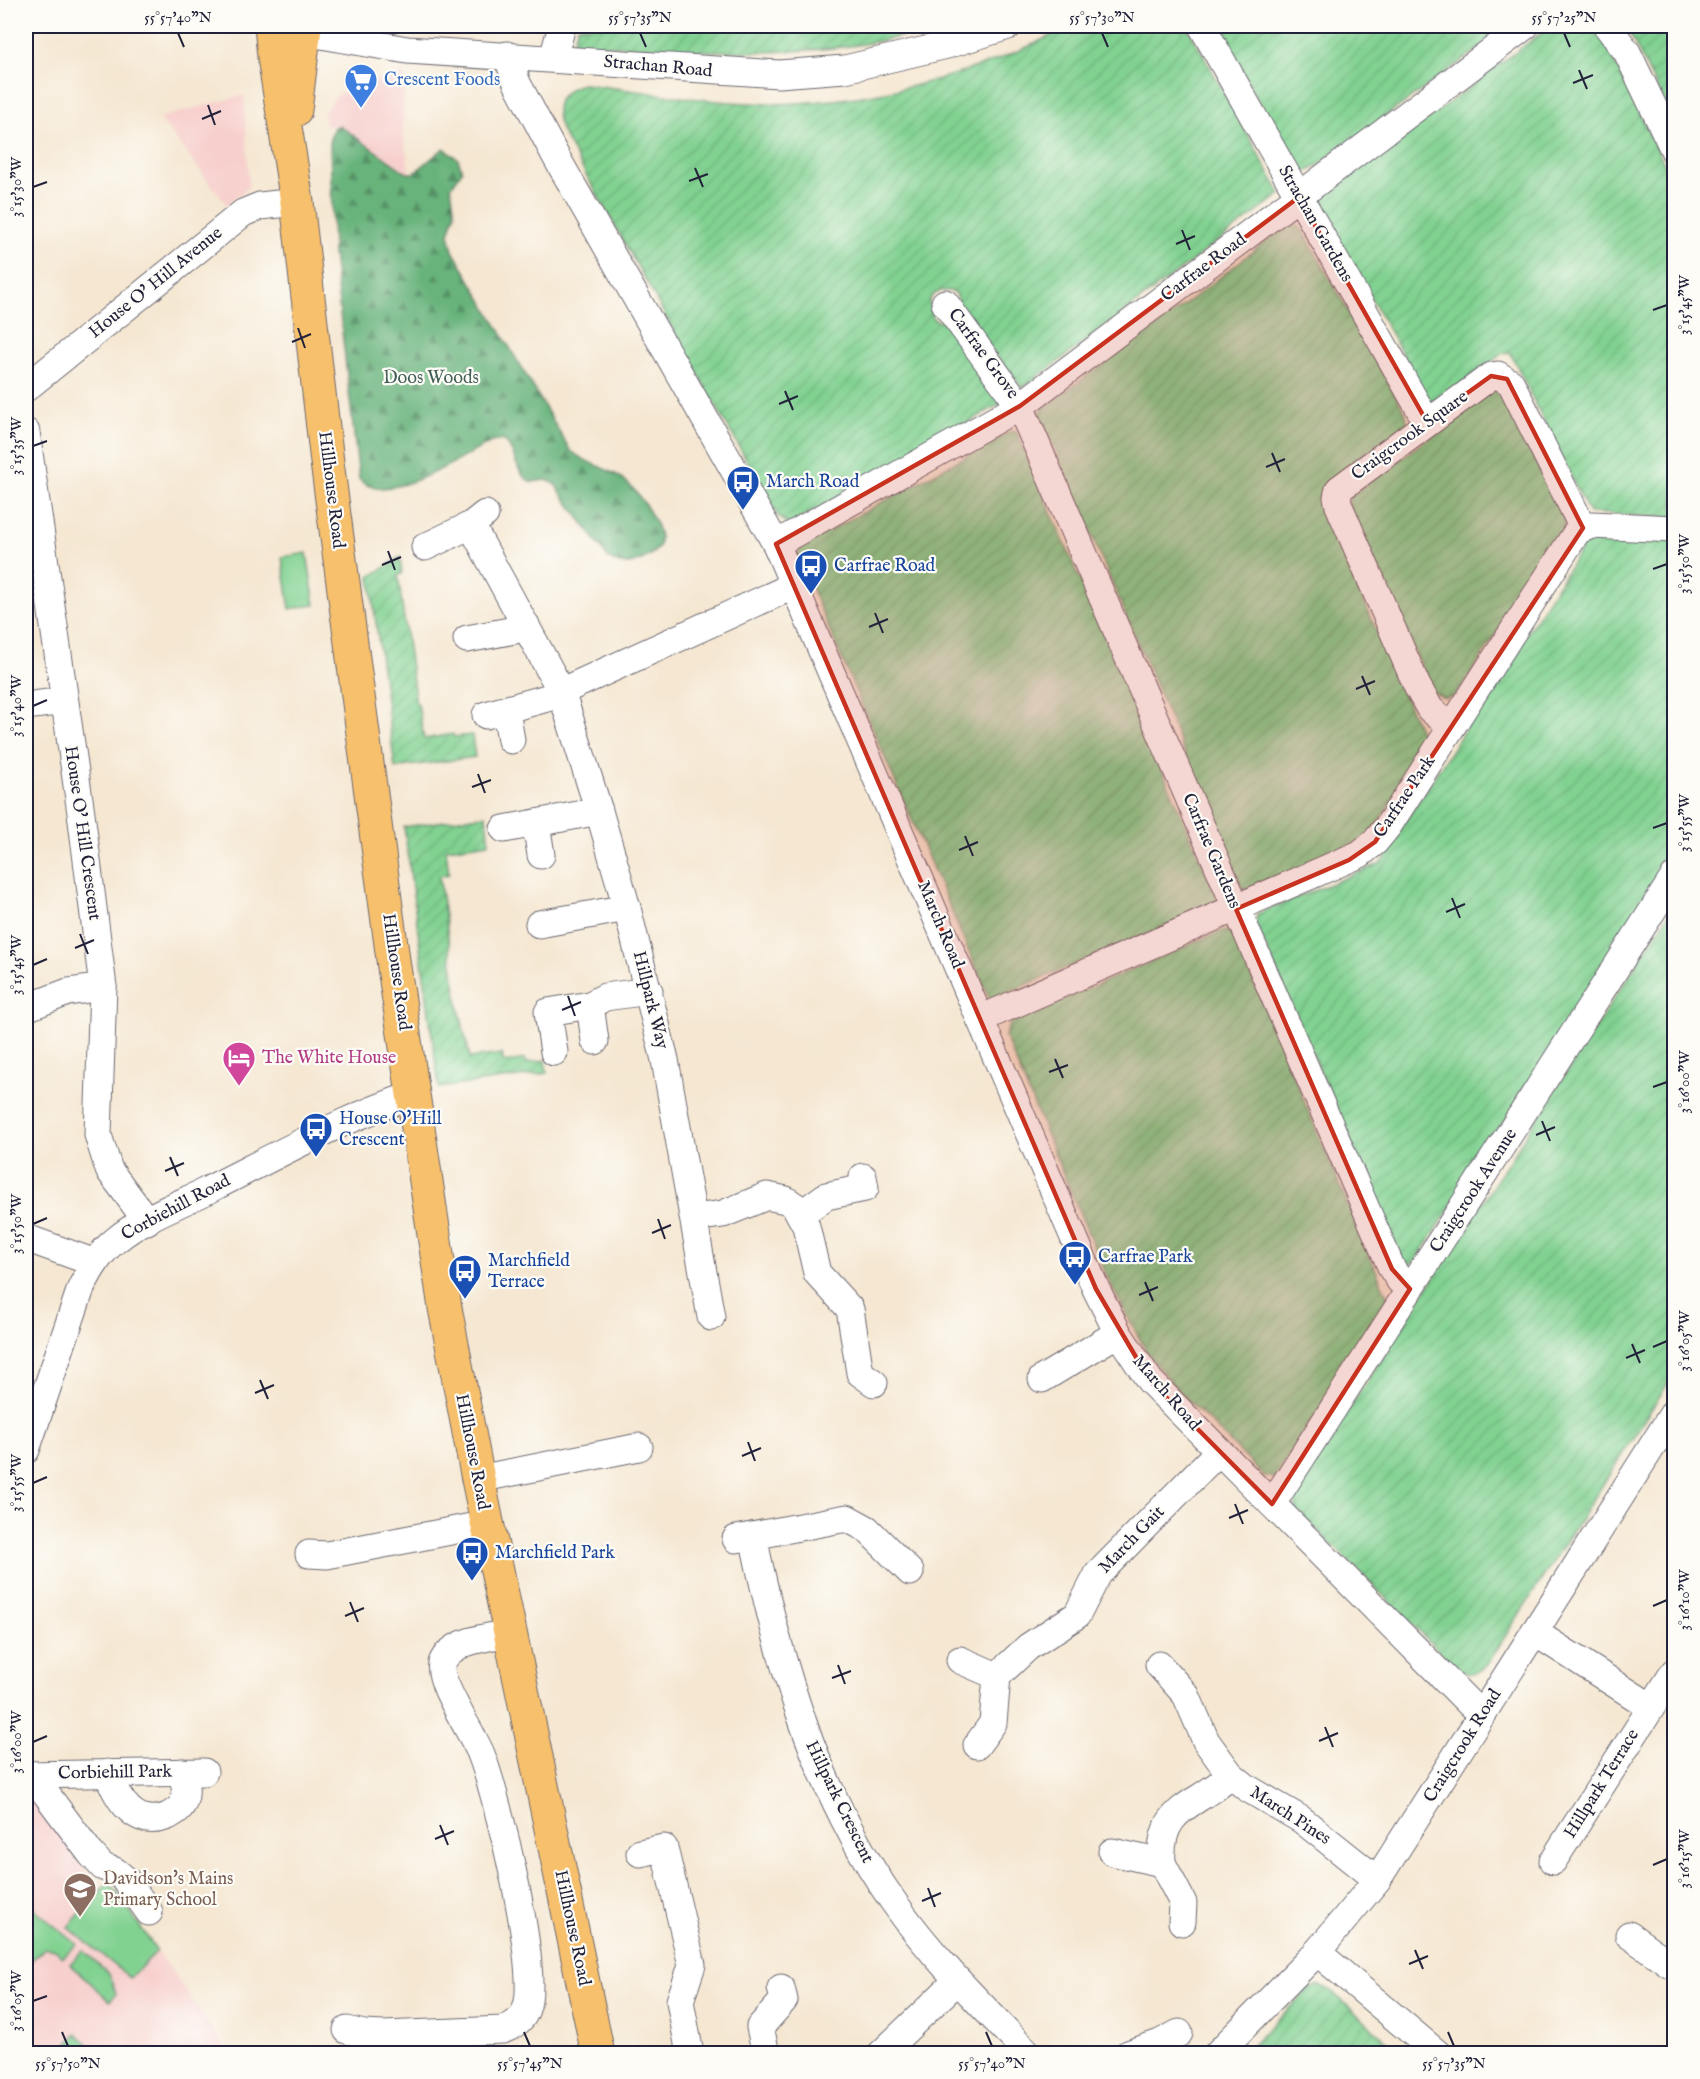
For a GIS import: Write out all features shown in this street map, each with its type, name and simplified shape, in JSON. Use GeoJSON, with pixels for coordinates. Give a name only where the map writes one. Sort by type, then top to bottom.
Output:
{"type":"FeatureCollection","features":[{"type":"Feature","properties":{"kind":"main road"},"geometry":{"type":"LineString","coordinates":[[252,26],[297,202]]}},
{"type":"Feature","properties":{"kind":"main road","name":"Hillhouse Road"},"geometry":{"type":"LineString","coordinates":[[271,26],[297,202],[328,473],[413,1095],[445,1308],[477,1479],[598,2054]]}},
{"type":"Feature","properties":{"kind":"main road"},"geometry":{"type":"LineString","coordinates":[[285,126],[288,108],[283,52],[297,27]]}},
{"type":"Feature","properties":{"kind":"main road","name":"Hillhouse Road"},"geometry":{"type":"LineString","coordinates":[[297,27],[294,118],[297,202]]}},
{"type":"Feature","properties":{"kind":"street"},"geometry":{"type":"LineString","coordinates":[[553,58],[562,26]]}},
{"type":"Feature","properties":{"kind":"street","name":"Strachan Road"},"geometry":{"type":"LineString","coordinates":[[297,27],[406,50],[553,58],[722,73],[813,73],[845,69],[927,51],[1008,26]]}},
{"type":"Feature","properties":{"kind":"street","name":"Strachan Gardens"},"geometry":{"type":"LineString","coordinates":[[1202,26],[1427,422]]}},
{"type":"Feature","properties":{"kind":"street","name":"Carfrae Road"},"geometry":{"type":"LineString","coordinates":[[776,544],[1020,406],[1525,26]]}},
{"type":"Feature","properties":{"kind":"street"},"geometry":{"type":"LineString","coordinates":[[1607,26],[1627,52],[1674,150]]}},
{"type":"Feature","properties":{"kind":"street","name":"March Road"},"geometry":{"type":"LineString","coordinates":[[507,55],[517,83],[550,145],[776,544],[1096,1289],[1118,1333],[1150,1381],[1470,1704],[1483,1714]]}},
{"type":"Feature","properties":{"kind":"street","name":"House O' Hill Avenue"},"geometry":{"type":"LineString","coordinates":[[26,388],[243,213],[260,206],[297,202]]}},
{"type":"Feature","properties":{"kind":"street","name":"Carfrae Grove"},"geometry":{"type":"LineString","coordinates":[[945,303],[1020,406]]}},
{"type":"Feature","properties":{"kind":"street","name":"Craigcrook Square"},"geometry":{"type":"LineString","coordinates":[[1450,727],[1436,716],[1424,699],[1337,496],[1342,486],[1491,376],[1498,375],[1507,379],[1582,528]]}},
{"type":"Feature","properties":{"kind":"street","name":"Carfrae Gardens"},"geometry":{"type":"LineString","coordinates":[[1020,406],[1392,1269],[1400,1281],[1410,1289]]}},
{"type":"Feature","properties":{"kind":"street","name":"House O' Hill Crescent"},"geometry":{"type":"LineString","coordinates":[[26,432],[103,987],[97,1117],[99,1144],[109,1170],[147,1221]]}},
{"type":"Feature","properties":{"kind":"street","name":"Hillpark Way"},"geometry":{"type":"LineString","coordinates":[[424,547],[478,519],[526,625],[561,691],[599,811],[649,991],[665,1060],[711,1317]]}},
{"type":"Feature","properties":{"kind":"street"},"geometry":{"type":"LineString","coordinates":[[1582,528],[1600,525],[1674,529]]}},
{"type":"Feature","properties":{"kind":"street","name":"Carfrae Park"},"geometry":{"type":"LineString","coordinates":[[980,1019],[1349,860],[1369,848],[1388,826],[1575,534],[1582,528]]}},
{"type":"Feature","properties":{"kind":"street"},"geometry":{"type":"LineString","coordinates":[[511,740],[496,713],[547,698],[795,585]]}},
{"type":"Feature","properties":{"kind":"street"},"geometry":{"type":"LineString","coordinates":[[467,638],[515,630],[526,625]]}},
{"type":"Feature","properties":{"kind":"street"},"geometry":{"type":"LineString","coordinates":[[26,706],[64,701]]}},
{"type":"Feature","properties":{"kind":"street"},"geometry":{"type":"LineString","coordinates":[[504,830],[599,811]]}},
{"type":"Feature","properties":{"kind":"street"},"geometry":{"type":"LineString","coordinates":[[536,823],[541,855]]}},
{"type":"Feature","properties":{"kind":"street","name":"Craigcrook Avenue"},"geometry":{"type":"LineString","coordinates":[[1272,1504],[1674,878]]}},
{"type":"Feature","properties":{"kind":"street"},"geometry":{"type":"LineString","coordinates":[[539,924],[627,908]]}},
{"type":"Feature","properties":{"kind":"street"},"geometry":{"type":"LineString","coordinates":[[26,1008],[68,992],[103,987]]}},
{"type":"Feature","properties":{"kind":"street"},"geometry":{"type":"LineString","coordinates":[[554,1052],[548,1012],[590,1005],[605,997],[649,991]]}},
{"type":"Feature","properties":{"kind":"street"},"geometry":{"type":"LineString","coordinates":[[590,1005],[595,1041]]}},
{"type":"Feature","properties":{"kind":"street","name":"Corbiehill Road"},"geometry":{"type":"LineString","coordinates":[[26,1450],[31,1418],[81,1288],[95,1263],[114,1241],[147,1221],[375,1109],[413,1095]]}},
{"type":"Feature","properties":{"kind":"street"},"geometry":{"type":"LineString","coordinates":[[801,1214],[826,1196],[865,1188],[863,1177]]}},
{"type":"Feature","properties":{"kind":"street"},"geometry":{"type":"LineString","coordinates":[[694,1218],[723,1214],[767,1196],[786,1200],[801,1214],[818,1273],[850,1309],[860,1373],[874,1383]]}},
{"type":"Feature","properties":{"kind":"street"},"geometry":{"type":"LineString","coordinates":[[26,1238],[95,1263]]}},
{"type":"Feature","properties":{"kind":"street"},"geometry":{"type":"LineString","coordinates":[[1042,1379],[1118,1333]]}},
{"type":"Feature","properties":{"kind":"street","name":"Craigcrook Road"},"geometry":{"type":"LineString","coordinates":[[1217,2054],[1317,1952],[1377,1880],[1674,1412]]}},
{"type":"Feature","properties":{"kind":"street"},"geometry":{"type":"LineString","coordinates":[[477,1479],[639,1447]]}},
{"type":"Feature","properties":{"kind":"street","name":"March Gait"},"geometry":{"type":"LineString","coordinates":[[997,1676],[1028,1647],[1077,1615],[1098,1574],[1219,1451]]}},
{"type":"Feature","properties":{"kind":"street","name":"Hillpark Crescent"},"geometry":{"type":"LineString","coordinates":[[897,1567],[867,1529],[847,1518],[744,1537],[791,1687],[831,1793],[882,1885],[915,1931],[957,1981],[1029,2054]]}},
{"type":"Feature","properties":{"kind":"street"},"geometry":{"type":"LineString","coordinates":[[309,1554],[334,1554],[487,1524]]}},
{"type":"Feature","properties":{"kind":"street"},"geometry":{"type":"LineString","coordinates":[[1534,1632],[1651,1707]]}},
{"type":"Feature","properties":{"kind":"street"},"geometry":{"type":"LineString","coordinates":[[347,2030],[383,2035],[503,2030],[518,2021],[526,2010],[530,1992],[529,1957],[489,1777],[473,1734],[445,1686],[441,1673],[444,1659],[457,1648],[475,1641],[511,1633]]}},
{"type":"Feature","properties":{"kind":"street"},"geometry":{"type":"LineString","coordinates":[[960,1660],[997,1676],[993,1723],[977,1745]]}},
{"type":"Feature","properties":{"kind":"street","name":"March Pines"},"geometry":{"type":"LineString","coordinates":[[1159,1665],[1195,1688],[1206,1741],[1230,1774],[1247,1788],[1323,1835],[1377,1880]]}},
{"type":"Feature","properties":{"kind":"street","name":"Hillpark Terrace"},"geometry":{"type":"LineString","coordinates":[[1563,1853],[1674,1672]]}},
{"type":"Feature","properties":{"kind":"street","name":"Corbiehill Park"},"geometry":{"type":"LineString","coordinates":[[29,1775],[108,1773],[194,1772],[181,1806],[168,1816],[148,1820],[128,1809],[121,1801],[108,1773]]}},
{"type":"Feature","properties":{"kind":"street","name":"March Pines"},"geometry":{"type":"LineString","coordinates":[[1162,1863],[1163,1841],[1177,1812],[1222,1783],[1230,1774]]}},
{"type":"Feature","properties":{"kind":"street"},"geometry":{"type":"LineString","coordinates":[[29,1775],[91,1854],[103,1867],[115,1871],[126,1880],[149,1912]]}},
{"type":"Feature","properties":{"kind":"street"},"geometry":{"type":"LineString","coordinates":[[640,1853],[664,1848],[692,1965],[680,2001],[690,2054]]}},
{"type":"Feature","properties":{"kind":"street"},"geometry":{"type":"LineString","coordinates":[[1112,1852],[1162,1863],[1183,1903],[1182,1922]]}},
{"type":"Feature","properties":{"kind":"street"},"geometry":{"type":"LineString","coordinates":[[1629,1935],[1670,1964],[1674,1963]]}},
{"type":"Feature","properties":{"kind":"street"},"geometry":{"type":"LineString","coordinates":[[1317,1952],[1438,2054]]}},
{"type":"Feature","properties":{"kind":"street"},"geometry":{"type":"LineString","coordinates":[[881,2054],[957,1981]]}},
{"type":"Feature","properties":{"kind":"street"},"geometry":{"type":"LineString","coordinates":[[766,2054],[760,2027],[784,2000],[781,1988]]}},
{"type":"Feature","properties":{"kind":"street"},"geometry":{"type":"LineString","coordinates":[[1128,2054],[1160,2043],[1179,2033]]}},
{"type":"Feature","properties":{"kind":"highlighted area"},"geometry":{"type":"Polygon","coordinates":[[[1299,197],[1427,422],[1491,376],[1507,379],[1583,528],[1375,842],[1349,860],[1236,909],[1392,1269],[1410,1289],[1272,1504],[1150,1381],[1096,1289],[776,544],[1020,406],[1299,197]]]}},
{"type":"Feature","properties":{"kind":"shaded area"},"geometry":{"type":"Polygon","coordinates":[[[404,72],[403,134],[410,174],[342,126],[325,125],[324,112],[338,94],[404,72]]]}},
{"type":"Feature","properties":{"kind":"shaded area"},"geometry":{"type":"Polygon","coordinates":[[[244,95],[249,186],[227,205],[159,118],[244,95]]]}},
{"type":"Feature","properties":{"kind":"shaded area","name":"Davidson's Mains Primary School"},"geometry":{"type":"Polygon","coordinates":[[[26,1788],[100,1889],[109,1881],[229,2053],[26,2053],[26,1788]]]}},
{"type":"Feature","properties":{"kind":"green space"},"geometry":{"type":"Polygon","coordinates":[[[578,26],[936,26],[894,38],[850,46],[757,52],[573,43],[578,26]]]}},
{"type":"Feature","properties":{"kind":"green space"},"geometry":{"type":"Polygon","coordinates":[[[1069,26],[1187,26],[1281,194],[1023,388],[963,315],[956,293],[944,290],[937,292],[929,301],[933,319],[949,325],[1000,395],[1000,404],[789,525],[778,516],[562,132],[557,108],[562,96],[574,87],[583,84],[744,103],[771,104],[833,100],[938,80],[1005,56],[1069,26]]]}},
{"type":"Feature","properties":{"kind":"green space"},"geometry":{"type":"Polygon","coordinates":[[[1216,26],[1510,26],[1314,168],[1303,173],[1297,170],[1216,26]]]}},
{"type":"Feature","properties":{"kind":"green space"},"geometry":{"type":"Polygon","coordinates":[[[1550,26],[1587,26],[1604,41],[1674,184],[1674,518],[1589,513],[1510,352],[1503,353],[1440,401],[1429,401],[1319,206],[1320,199],[1326,193],[1382,154],[1550,26]]]}},
{"type":"Feature","properties":{"kind":"green space"},"geometry":{"type":"Polygon","coordinates":[[[1626,26],[1674,26],[1674,122],[1626,26]]]}},
{"type":"Feature","properties":{"kind":"green space","name":"Doos Woods"},"geometry":{"type":"Polygon","coordinates":[[[340,126],[407,173],[414,173],[444,148],[458,159],[462,171],[451,187],[455,214],[449,234],[453,251],[570,450],[623,479],[646,506],[659,531],[660,543],[654,552],[626,564],[608,558],[554,483],[546,480],[532,482],[526,479],[508,444],[503,440],[491,442],[444,468],[405,484],[386,488],[371,487],[359,479],[333,253],[330,139],[334,127],[340,126]]]}},
{"type":"Feature","properties":{"kind":"green space"},"geometry":{"type":"Polygon","coordinates":[[[1294,224],[1302,229],[1406,414],[1407,424],[1404,428],[1324,489],[1323,507],[1424,741],[1424,749],[1369,837],[1251,891],[1243,890],[1040,414],[1044,407],[1169,317],[1287,225],[1294,224]]]}},
{"type":"Feature","properties":{"kind":"green space"},"geometry":{"type":"Polygon","coordinates":[[[1500,389],[1564,519],[1564,528],[1461,689],[1453,697],[1444,698],[1433,692],[1349,505],[1350,497],[1493,390],[1500,389]]]}},
{"type":"Feature","properties":{"kind":"green space"},"geometry":{"type":"Polygon","coordinates":[[[1012,431],[1017,433],[1218,904],[990,1000],[797,555],[802,546],[1012,431]]]}},
{"type":"Feature","properties":{"kind":"green space"},"geometry":{"type":"Polygon","coordinates":[[[1606,538],[1674,541],[1674,861],[1416,1261],[1405,1266],[1256,924],[1257,914],[1384,860],[1400,830],[1583,546],[1606,538]]]}},
{"type":"Feature","properties":{"kind":"green space"},"geometry":{"type":"Polygon","coordinates":[[[307,553],[315,605],[290,609],[282,557],[307,553]]]}},
{"type":"Feature","properties":{"kind":"green space"},"geometry":{"type":"Polygon","coordinates":[[[400,557],[402,574],[398,575],[416,704],[418,704],[424,739],[453,734],[454,737],[472,735],[475,757],[395,768],[370,577],[400,557]]]}},
{"type":"Feature","properties":{"kind":"green space"},"geometry":{"type":"Polygon","coordinates":[[[486,815],[489,843],[446,849],[449,874],[439,876],[458,1004],[470,1058],[502,1054],[504,1063],[525,1059],[526,1063],[545,1060],[547,1073],[439,1088],[404,827],[486,815]]]}},
{"type":"Feature","properties":{"kind":"green space"},"geometry":{"type":"Polygon","coordinates":[[[1674,906],[1674,1374],[1486,1666],[1475,1673],[1467,1674],[1456,1668],[1296,1509],[1294,1494],[1674,906]]]}},
{"type":"Feature","properties":{"kind":"green space"},"geometry":{"type":"Polygon","coordinates":[[[1228,930],[1234,936],[1389,1301],[1275,1478],[1264,1476],[1177,1389],[1149,1356],[1109,1282],[1005,1036],[1011,1022],[1221,931],[1228,930]]]}},
{"type":"Feature","properties":{"kind":"green space"},"geometry":{"type":"Polygon","coordinates":[[[109,1881],[157,1951],[130,1978],[68,1927],[109,1881]]]}},
{"type":"Feature","properties":{"kind":"green space"},"geometry":{"type":"Polygon","coordinates":[[[26,1903],[77,1944],[63,1957],[55,1950],[45,1948],[26,1965],[26,1903]]]}},
{"type":"Feature","properties":{"kind":"green space"},"geometry":{"type":"Polygon","coordinates":[[[83,1950],[109,1974],[116,1994],[110,2001],[70,1964],[83,1950]]]}},
{"type":"Feature","properties":{"kind":"green space"},"geometry":{"type":"Polygon","coordinates":[[[1319,1985],[1330,1990],[1400,2053],[1244,2053],[1308,1989],[1319,1985]]]}},
{"type":"Feature","properties":{"kind":"green space"},"geometry":{"type":"Polygon","coordinates":[[[77,2034],[98,2053],[58,2053],[77,2034]]]}},
{"type":"Feature","properties":{"kind":"place","name":"Crescent Foods"},"geometry":{"type":"Point","coordinates":[361,109]}},
{"type":"Feature","properties":{"kind":"place","name":"March Road"},"geometry":{"type":"Point","coordinates":[743,511]}},
{"type":"Feature","properties":{"kind":"place","name":"Carfrae Road"},"geometry":{"type":"Point","coordinates":[811,595]}},
{"type":"Feature","properties":{"kind":"place","name":"The White House"},"geometry":{"type":"Point","coordinates":[239,1087]}},
{"type":"Feature","properties":{"kind":"place","name":"House O'Hill Crescent"},"geometry":{"type":"Point","coordinates":[316,1158]}},
{"type":"Feature","properties":{"kind":"place","name":"Carfrae Park"},"geometry":{"type":"Point","coordinates":[1075,1286]}},
{"type":"Feature","properties":{"kind":"place","name":"Marchfield Terrace"},"geometry":{"type":"Point","coordinates":[465,1300]}},
{"type":"Feature","properties":{"kind":"place","name":"Marchfield Park"},"geometry":{"type":"Point","coordinates":[472,1582]}},
{"type":"Feature","properties":{"kind":"place","name":"Davidson's Mains Primary School"},"geometry":{"type":"Point","coordinates":[80,1918]}}]}
